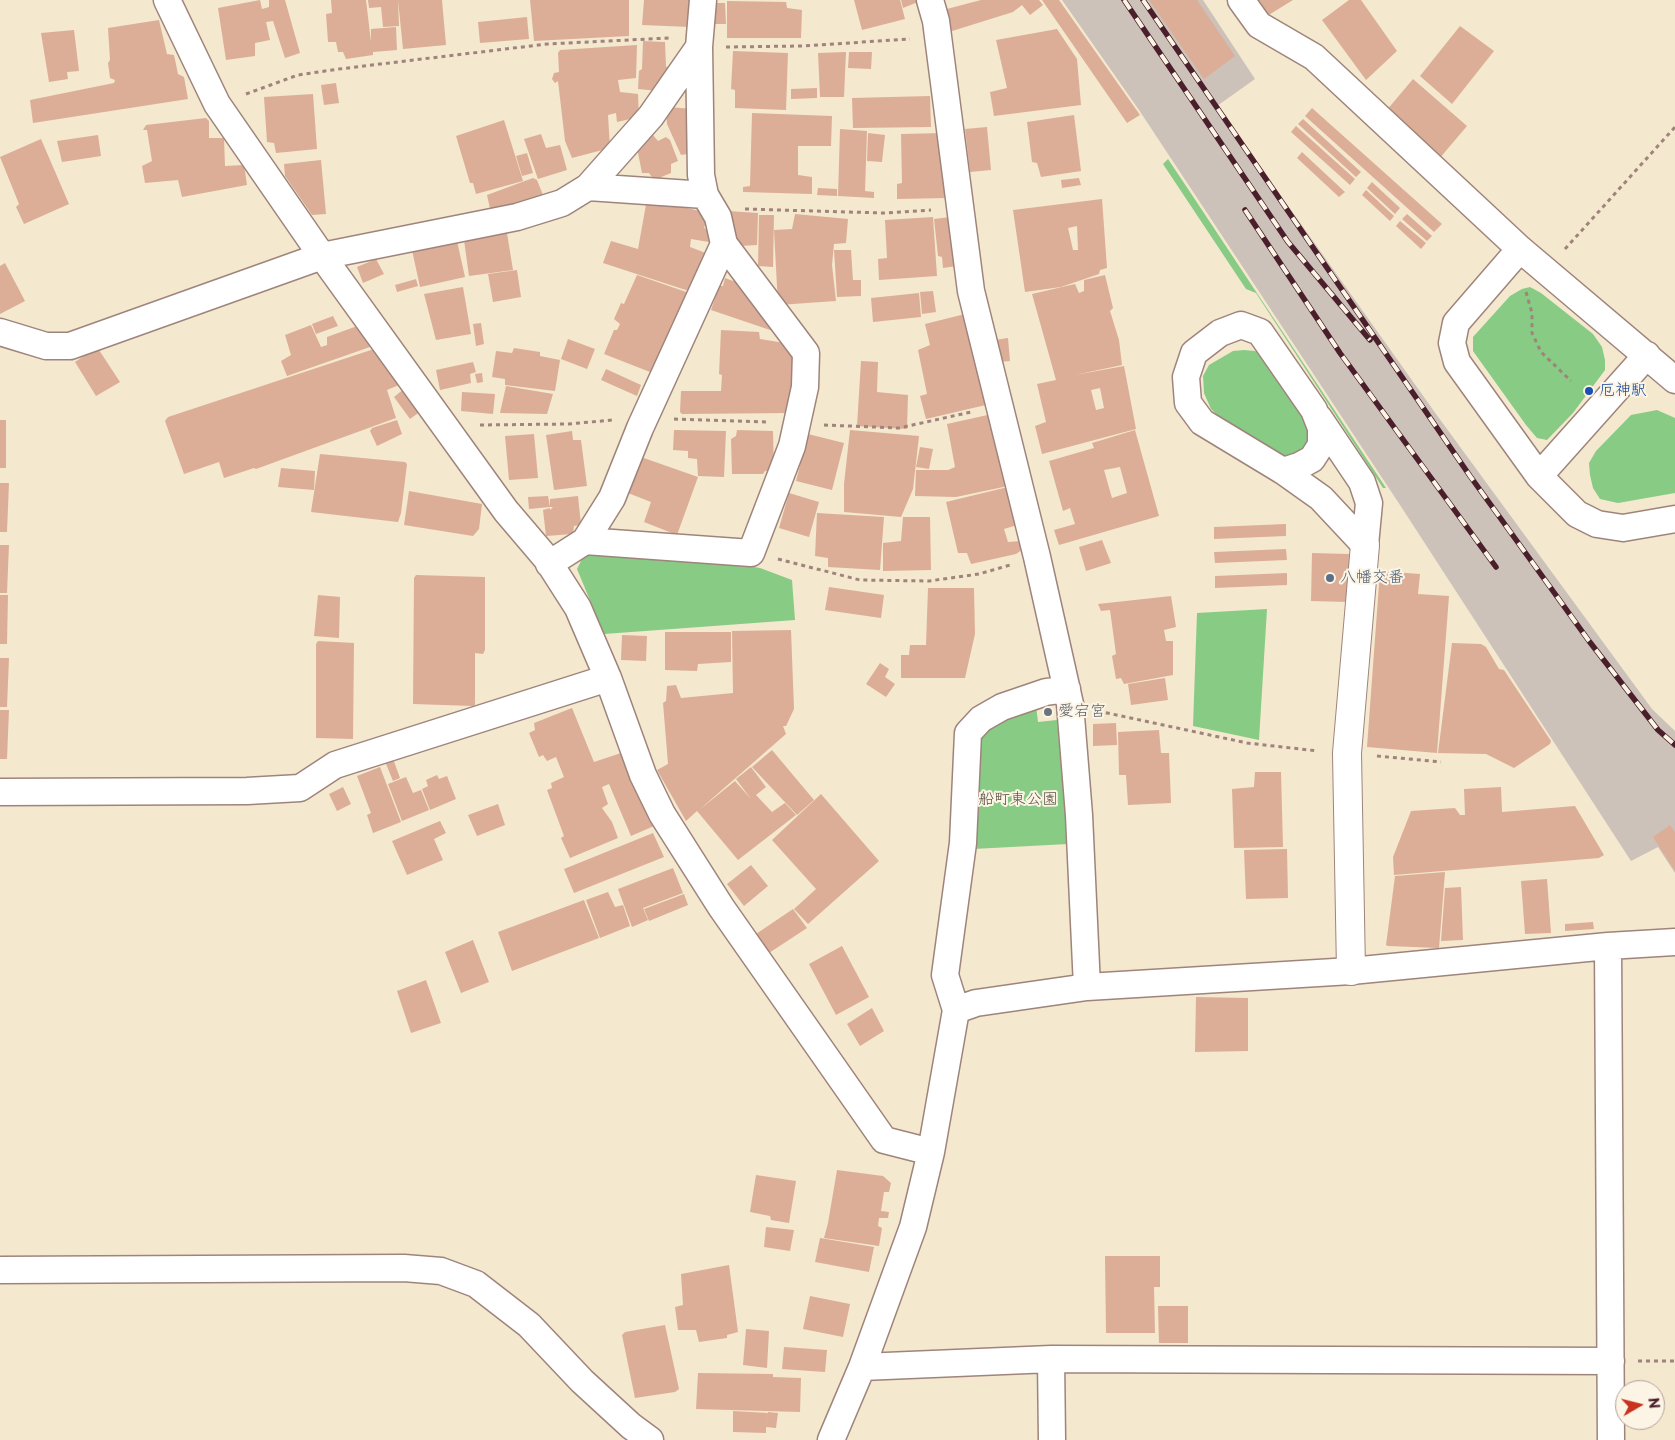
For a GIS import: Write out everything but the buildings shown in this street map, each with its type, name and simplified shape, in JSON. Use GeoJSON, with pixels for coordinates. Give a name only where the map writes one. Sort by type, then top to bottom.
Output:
{"type":"FeatureCollection","features":[{"type":"Feature","properties":{"kind":"street"},"geometry":{"type":"LineString","coordinates":[[167,0],[218,104],[322,256],[506,511],[549,564],[578,608],[608,678],[643,775],[662,814],[727,915],[884,1140],[931,1152]]}},
{"type":"Feature","properties":{"kind":"street"},"geometry":{"type":"LineString","coordinates":[[585,540],[751,553],[792,446],[797,424],[804,387],[806,353],[724,244],[718,217],[708,201],[702,175],[699,42],[703,0]]}},
{"type":"Feature","properties":{"kind":"street"},"geometry":{"type":"LineString","coordinates":[[930,0],[938,35],[971,291],[1037,557],[1068,697],[1079,815],[1087,986]]}},
{"type":"Feature","properties":{"kind":"street"},"geometry":{"type":"LineString","coordinates":[[1241,0],[1259,25],[1314,57],[1520,249],[1675,380]]}},
{"type":"Feature","properties":{"kind":"street"},"geometry":{"type":"LineString","coordinates":[[0,332],[46,346],[70,346],[322,256],[517,217],[562,203],[588,187],[651,116],[699,42]]}},
{"type":"Feature","properties":{"kind":"street"},"geometry":{"type":"LineString","coordinates":[[588,187],[708,201]]}},
{"type":"Feature","properties":{"kind":"street"},"geometry":{"type":"LineString","coordinates":[[549,564],[585,540],[612,498],[644,417],[724,244]]}},
{"type":"Feature","properties":{"kind":"street"},"geometry":{"type":"LineString","coordinates":[[1520,249],[1456,323],[1452,343],[1457,362],[1539,476],[1576,514],[1597,524],[1623,528],[1675,519]]}},
{"type":"Feature","properties":{"kind":"street"},"geometry":{"type":"LineString","coordinates":[[1352,971],[1347,753],[1369,503],[1362,482],[1260,332],[1241,325],[1220,333],[1194,353],[1186,377],[1188,403],[1202,422],[1283,471],[1321,498],[1365,545]]}},
{"type":"Feature","properties":{"kind":"street"},"geometry":{"type":"LineString","coordinates":[[1539,476],[1647,355]]}},
{"type":"Feature","properties":{"kind":"street"},"geometry":{"type":"LineString","coordinates":[[1283,471],[1300,466],[1312,459],[1321,445],[1321,428],[1314,410]]}},
{"type":"Feature","properties":{"kind":"street"},"geometry":{"type":"LineString","coordinates":[[0,792],[247,791],[300,788],[335,765],[608,678]]}},
{"type":"Feature","properties":{"kind":"street"},"geometry":{"type":"LineString","coordinates":[[830,1440],[862,1366],[913,1227],[931,1152],[956,1010],[945,975],[963,843],[968,733],[981,719],[1002,707],[1046,692],[1068,697]]}},
{"type":"Feature","properties":{"kind":"street"},"geometry":{"type":"LineString","coordinates":[[956,1010],[976,1003],[1087,986],[1352,971],[1608,946],[1675,942]]}},
{"type":"Feature","properties":{"kind":"street"},"geometry":{"type":"LineString","coordinates":[[1608,946],[1611,1440]]}},
{"type":"Feature","properties":{"kind":"street"},"geometry":{"type":"LineString","coordinates":[[0,1270],[404,1268],[441,1271],[476,1284],[529,1325],[582,1381],[631,1426],[650,1440]]}},
{"type":"Feature","properties":{"kind":"street"},"geometry":{"type":"LineString","coordinates":[[862,1366],[1051,1359],[1610,1361]]}},
{"type":"Feature","properties":{"kind":"street"},"geometry":{"type":"LineString","coordinates":[[1051,1359],[1052,1440]]}},
{"type":"Feature","properties":{"kind":"path"},"geometry":{"type":"LineString","coordinates":[[218,104],[298,75],[548,44],[699,42],[802,46],[900,40],[938,35]]}},
{"type":"Feature","properties":{"kind":"path"},"geometry":{"type":"LineString","coordinates":[[1546,270],[1675,126]]}},
{"type":"Feature","properties":{"kind":"path"},"geometry":{"type":"LineString","coordinates":[[708,201],[883,213],[960,207]]}},
{"type":"Feature","properties":{"kind":"path"},"geometry":{"type":"LineString","coordinates":[[444,425],[568,424],[644,417],[899,428],[999,406]]}},
{"type":"Feature","properties":{"kind":"path"},"geometry":{"type":"LineString","coordinates":[[751,553],[860,580],[929,581],[979,574],[1037,557]]}},
{"type":"Feature","properties":{"kind":"path"},"geometry":{"type":"LineString","coordinates":[[1068,697],[1247,743],[1441,762]]}},
{"type":"Feature","properties":{"kind":"path"},"geometry":{"type":"LineString","coordinates":[[1610,1361],[1675,1361]]}},
{"type":"Feature","properties":{"kind":"shaded area"},"geometry":{"type":"Polygon","coordinates":[[[1062,0],[1203,0],[1255,79],[1217,106],[1436,414],[1652,709],[1675,731],[1675,873],[1658,847],[1631,861],[1400,505],[1139,110],[1062,0]]]}},
{"type":"Feature","properties":{"kind":"green space"},"geometry":{"type":"Polygon","coordinates":[[[1168,159],[1386,488],[1383,488],[1256,293],[1246,289],[1163,164],[1168,159]]]}},
{"type":"Feature","properties":{"kind":"green space"},"geometry":{"type":"Polygon","coordinates":[[[1530,287],[1541,293],[1593,334],[1602,347],[1605,360],[1605,370],[1573,413],[1547,440],[1537,438],[1526,425],[1473,351],[1473,337],[1510,296],[1530,287]]]}},
{"type":"Feature","properties":{"kind":"green space"},"geometry":{"type":"Polygon","coordinates":[[[1233,351],[1255,351],[1264,356],[1312,430],[1306,447],[1300,452],[1288,457],[1278,455],[1224,421],[1211,409],[1204,393],[1203,376],[1209,365],[1233,351]]]}},
{"type":"Feature","properties":{"kind":"green space"},"geometry":{"type":"Polygon","coordinates":[[[1657,410],[1675,418],[1675,493],[1618,503],[1600,499],[1593,488],[1589,463],[1596,451],[1631,415],[1657,410]]]}},
{"type":"Feature","properties":{"kind":"green space"},"geometry":{"type":"Polygon","coordinates":[[[594,552],[717,561],[760,568],[792,580],[795,620],[604,634],[577,569],[584,555],[594,552]]]}},
{"type":"Feature","properties":{"kind":"green space"},"geometry":{"type":"Polygon","coordinates":[[[1267,609],[1259,740],[1193,726],[1197,613],[1267,609]]]}},
{"type":"Feature","properties":{"kind":"green space","name":"船町東公園"},"geometry":{"type":"Polygon","coordinates":[[[1035,698],[1038,722],[1057,720],[1068,844],[973,849],[976,738],[1035,698]]]}},
{"type":"Feature","properties":{"kind":"railway"},"geometry":{"type":"LineString","coordinates":[[1124,0],[1288,242],[1370,340]]}},
{"type":"Feature","properties":{"kind":"railway"},"geometry":{"type":"LineString","coordinates":[[1143,0],[1470,476],[1589,641],[1658,730],[1675,745]]}},
{"type":"Feature","properties":{"kind":"railway"},"geometry":{"type":"LineString","coordinates":[[1245,210],[1340,353],[1496,567]]}},
{"type":"Feature","properties":{"kind":"place","name":"厄神駅"},"geometry":{"type":"Point","coordinates":[1589,391]}},
{"type":"Feature","properties":{"kind":"place","name":"八幡交番"},"geometry":{"type":"Point","coordinates":[1330,578]}},
{"type":"Feature","properties":{"kind":"place","name":"愛宕宮"},"geometry":{"type":"Point","coordinates":[1048,712]}}]}
